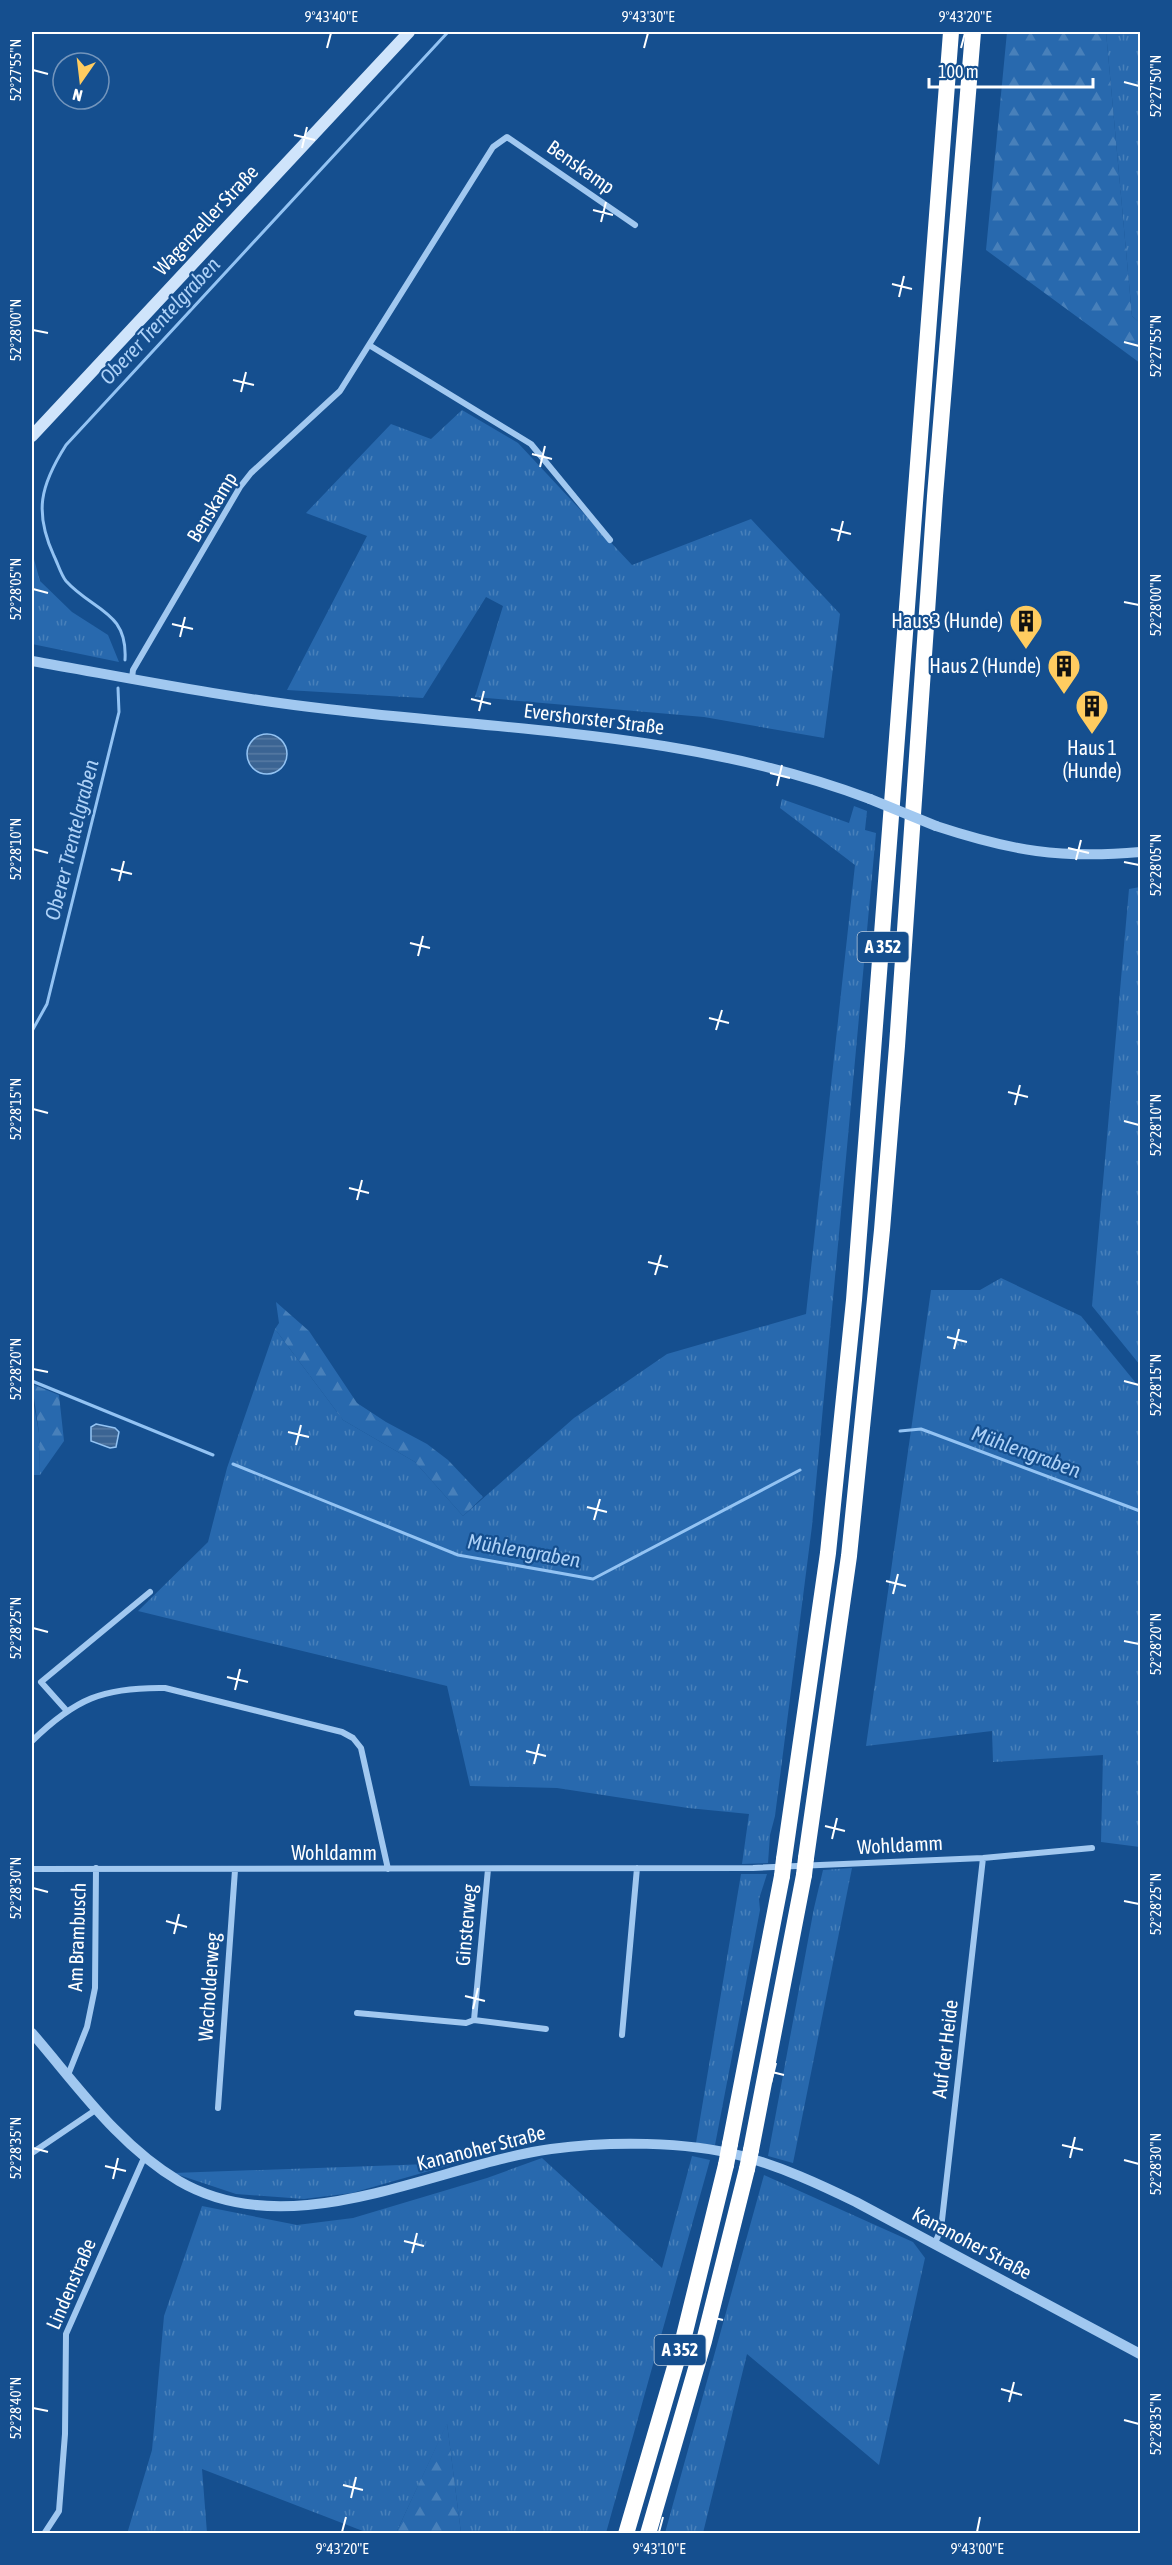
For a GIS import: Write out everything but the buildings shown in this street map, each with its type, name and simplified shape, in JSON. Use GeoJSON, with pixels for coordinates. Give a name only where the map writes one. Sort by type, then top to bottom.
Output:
{"type":"FeatureCollection","features":[{"type":"Feature","properties":{"kind":"highway","name":"A 352"},"geometry":{"type":"LineString","coordinates":[[626,2534],[681,2346],[726,2165],[783,1868],[828,1553],[854,1300],[951,32]]}},
{"type":"Feature","properties":{"kind":"highway","name":"A 352"},"geometry":{"type":"LineString","coordinates":[[648,2534],[704,2341],[751,2150],[805,1866],[849,1556],[881,1242],[897,1047],[935,496],[973,32]]}},
{"type":"Feature","properties":{"kind":"main road","name":"Wagenzeller Straße"},"geometry":{"type":"LineString","coordinates":[[32,436],[409,32]]}},
{"type":"Feature","properties":{"kind":"street","name":"Benskamp"},"geometry":{"type":"LineString","coordinates":[[132,678],[134,670],[240,488],[251,473],[340,391],[493,147],[507,137],[635,225]]}},
{"type":"Feature","properties":{"kind":"street"},"geometry":{"type":"LineString","coordinates":[[369,345],[531,444],[610,540]]}},
{"type":"Feature","properties":{"kind":"street","name":"Evershorster Straße"},"geometry":{"type":"LineString","coordinates":[[32,661],[324,709],[580,733],[683,747],[779,768],[990,844],[1047,854],[1140,852]]}},
{"type":"Feature","properties":{"kind":"street"},"geometry":{"type":"LineString","coordinates":[[66,1710],[41,1682],[150,1592]]}},
{"type":"Feature","properties":{"kind":"street"},"geometry":{"type":"LineString","coordinates":[[32,1742],[66,1710],[109,1692],[135,1688],[165,1688],[342,1732],[353,1738],[361,1749],[388,1869]]}},
{"type":"Feature","properties":{"kind":"street","name":"Wohldamm"},"geometry":{"type":"LineString","coordinates":[[32,1869],[753,1868],[983,1857],[1092,1848]]}},
{"type":"Feature","properties":{"kind":"street","name":"Auf der Heide"},"geometry":{"type":"LineString","coordinates":[[935,2243],[940,2229],[983,1857]]}},
{"type":"Feature","properties":{"kind":"street","name":"Am Brambusch"},"geometry":{"type":"LineString","coordinates":[[68,2075],[87,2027],[95,1988],[96,1868]]}},
{"type":"Feature","properties":{"kind":"street"},"geometry":{"type":"LineString","coordinates":[[622,2035],[637,1868]]}},
{"type":"Feature","properties":{"kind":"street","name":"Ginsterweg"},"geometry":{"type":"LineString","coordinates":[[474,2020],[488,1869]]}},
{"type":"Feature","properties":{"kind":"street","name":"Wacholderweg"},"geometry":{"type":"LineString","coordinates":[[218,2108],[235,1870]]}},
{"type":"Feature","properties":{"kind":"street"},"geometry":{"type":"LineString","coordinates":[[357,2013],[466,2023],[474,2020],[546,2029]]}},
{"type":"Feature","properties":{"kind":"street","name":"Kananoher Straße"},"geometry":{"type":"LineString","coordinates":[[32,2033],[97,2109],[144,2158],[181,2182],[215,2195],[274,2206],[318,2204],[349,2200],[502,2158],[551,2149],[628,2145],[707,2150],[741,2156],[815,2182],[935,2243],[1140,2354]]}},
{"type":"Feature","properties":{"kind":"street"},"geometry":{"type":"LineString","coordinates":[[32,2153],[97,2109]]}},
{"type":"Feature","properties":{"kind":"street","name":"Lindenstraße"},"geometry":{"type":"LineString","coordinates":[[44,2534],[59,2511],[65,2434],[66,2334],[144,2158]]}},
{"type":"Feature","properties":{"kind":"green space"},"geometry":{"type":"Polygon","coordinates":[[[1007,32],[1106,32],[1132,316],[1140,323],[1140,363],[986,250],[1007,32]]]}},
{"type":"Feature","properties":{"kind":"green space"},"geometry":{"type":"Polygon","coordinates":[[[1106,32],[1140,32],[1140,323],[1132,316],[1106,32]]]}},
{"type":"Feature","properties":{"kind":"green space"},"geometry":{"type":"Polygon","coordinates":[[[462,410],[518,443],[632,565],[751,519],[840,614],[824,738],[704,717],[475,697],[503,606],[486,597],[423,698],[287,690],[367,536],[306,513],[391,424],[431,439],[462,410]]]}},
{"type":"Feature","properties":{"kind":"green space"},"geometry":{"type":"Polygon","coordinates":[[[32,552],[40,581],[72,612],[108,635],[119,662],[32,644],[32,552]]]}},
{"type":"Feature","properties":{"kind":"green space"},"geometry":{"type":"Polygon","coordinates":[[[782,799],[849,823],[854,806],[867,811],[865,830],[876,833],[812,1526],[775,1816],[770,1835],[768,1863],[742,1864],[749,1814],[688,1808],[557,1788],[470,1786],[447,1686],[138,1611],[208,1542],[227,1468],[275,1329],[343,1420],[415,1462],[463,1516],[574,1418],[667,1354],[806,1314],[855,865],[780,808],[782,799]]]}},
{"type":"Feature","properties":{"kind":"green space"},"geometry":{"type":"Polygon","coordinates":[[[1140,887],[1140,1365],[1092,1306],[1129,889],[1140,887]]]}},
{"type":"Feature","properties":{"kind":"green space"},"geometry":{"type":"Polygon","coordinates":[[[1001,1278],[1081,1316],[1140,1388],[1140,1847],[1101,1842],[1103,1755],[993,1762],[992,1731],[866,1746],[931,1290],[980,1290],[1001,1278]]]}},
{"type":"Feature","properties":{"kind":"green space"},"geometry":{"type":"Polygon","coordinates":[[[276,1302],[309,1331],[357,1403],[427,1444],[448,1460],[483,1497],[463,1516],[415,1462],[343,1420],[275,1329],[279,1323],[276,1302]]]}},
{"type":"Feature","properties":{"kind":"green space"},"geometry":{"type":"Polygon","coordinates":[[[32,1384],[59,1395],[64,1441],[40,1475],[39,1433],[32,1384]]]}},
{"type":"Feature","properties":{"kind":"green space"},"geometry":{"type":"Polygon","coordinates":[[[32,1395],[39,1433],[40,1475],[32,1475],[32,1395]]]}},
{"type":"Feature","properties":{"kind":"green space"},"geometry":{"type":"Polygon","coordinates":[[[852,1868],[793,2163],[768,2156],[814,1908],[823,1870],[852,1868]]]}},
{"type":"Feature","properties":{"kind":"green space"},"geometry":{"type":"Polygon","coordinates":[[[741,1874],[767,1874],[759,1899],[760,1910],[715,2145],[696,2143],[741,1874]]]}},
{"type":"Feature","properties":{"kind":"green space"},"geometry":{"type":"Polygon","coordinates":[[[692,2156],[710,2160],[606,2533],[461,2533],[447,2424],[396,2533],[368,2533],[202,2469],[207,2533],[127,2534],[152,2450],[164,2316],[202,2206],[297,2225],[353,2218],[487,2178],[542,2158],[662,2268],[692,2156]]]}},
{"type":"Feature","properties":{"kind":"green space"},"geometry":{"type":"Polygon","coordinates":[[[457,2163],[352,2193],[304,2199],[236,2194],[173,2173],[457,2163]]]}},
{"type":"Feature","properties":{"kind":"green space"},"geometry":{"type":"Polygon","coordinates":[[[764,2175],[913,2242],[925,2258],[879,2465],[747,2354],[703,2533],[665,2533],[764,2175]]]}},
{"type":"Feature","properties":{"kind":"green space"},"geometry":{"type":"Polygon","coordinates":[[[447,2423],[461,2533],[396,2533],[447,2423]]]}},
{"type":"Feature","properties":{"kind":"shaded area"},"geometry":{"type":"Polygon","coordinates":[[[267,734],[281,740],[287,754],[281,768],[267,774],[253,768],[247,754],[253,740],[267,734]]]}},
{"type":"Feature","properties":{"kind":"shaded area"},"geometry":{"type":"Polygon","coordinates":[[[96,1424],[115,1428],[119,1432],[116,1447],[110,1448],[91,1441],[91,1427],[96,1424]]]}},
{"type":"Feature","properties":{"kind":"waterway","name":"Oberer Trentelgraben"},"geometry":{"type":"LineString","coordinates":[[125,660],[121,631],[115,621],[76,591],[61,573],[48,540],[42,512],[50,473],[66,445],[448,32]]}},
{"type":"Feature","properties":{"kind":"waterway","name":"Oberer Trentelgraben"},"geometry":{"type":"LineString","coordinates":[[32,1031],[47,1004],[119,712],[118,688]]}},
{"type":"Feature","properties":{"kind":"waterway","name":"Mühlengraben"},"geometry":{"type":"LineString","coordinates":[[32,1381],[213,1455]]}},
{"type":"Feature","properties":{"kind":"waterway","name":"Mühlengraben"},"geometry":{"type":"LineString","coordinates":[[900,1431],[921,1429],[1140,1511]]}},
{"type":"Feature","properties":{"kind":"waterway","name":"Mühlengraben"},"geometry":{"type":"LineString","coordinates":[[233,1464],[458,1555],[593,1579],[800,1470]]}},
{"type":"Feature","properties":{"kind":"place","name":"Haus 3 (Hunde)"},"geometry":{"type":"Point","coordinates":[1026,650]}},
{"type":"Feature","properties":{"kind":"place","name":"Haus 2 (Hunde)"},"geometry":{"type":"Point","coordinates":[1064,695]}},
{"type":"Feature","properties":{"kind":"place","name":"Haus 1 (Hunde)"},"geometry":{"type":"Point","coordinates":[1092,735]}}]}
